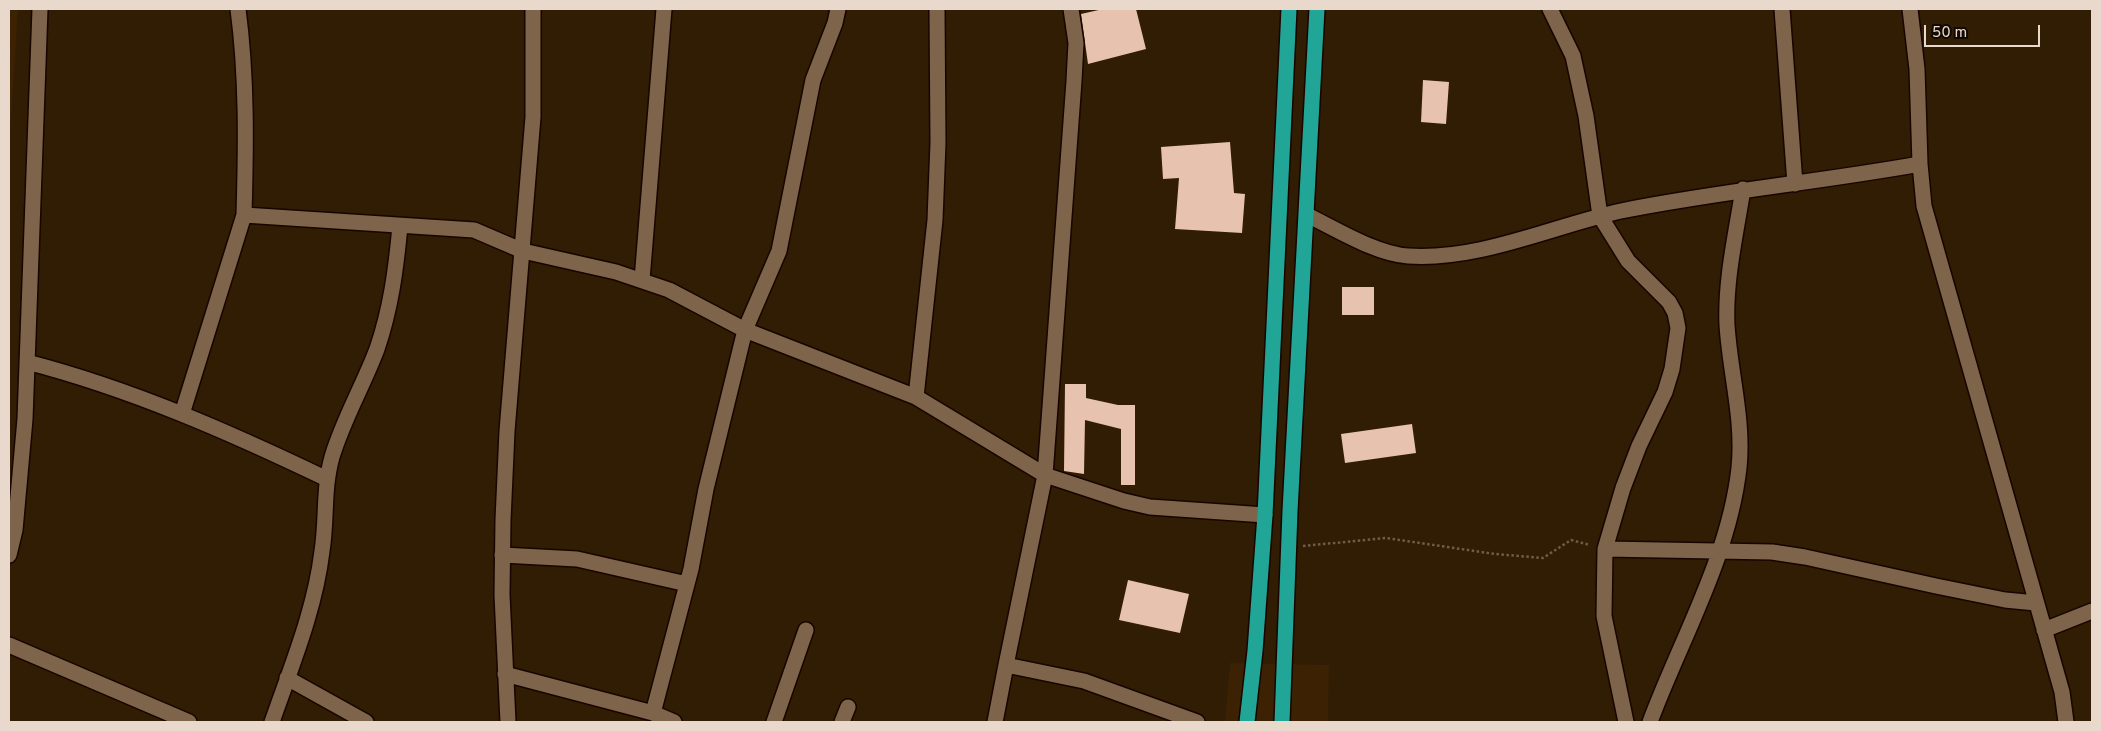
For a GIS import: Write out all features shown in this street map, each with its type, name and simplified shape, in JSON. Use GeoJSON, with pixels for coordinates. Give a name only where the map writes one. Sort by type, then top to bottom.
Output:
{"type":"FeatureCollection","features":[{"type":"Feature","properties":{"kind":"highway"},"geometry":{"type":"LineString","coordinates":[[1247,722],[1255,651],[1265,515],[1289,9]]}},
{"type":"Feature","properties":{"kind":"highway"},"geometry":{"type":"LineString","coordinates":[[1282,722],[1289,547],[1317,9]]}},
{"type":"Feature","properties":{"kind":"street"},"geometry":{"type":"LineString","coordinates":[[9,555],[15,530],[25,419],[40,9]]}},
{"type":"Feature","properties":{"kind":"street"},"geometry":{"type":"LineString","coordinates":[[182,414],[244,215],[246,130],[242,40],[238,9]]}},
{"type":"Feature","properties":{"kind":"street"},"geometry":{"type":"LineString","coordinates":[[508,722],[502,556],[507,431],[534,117],[533,9]]}},
{"type":"Feature","properties":{"kind":"street"},"geometry":{"type":"LineString","coordinates":[[642,280],[664,9]]}},
{"type":"Feature","properties":{"kind":"street"},"geometry":{"type":"LineString","coordinates":[[653,714],[687,584],[706,489],[745,330],[779,251],[813,80],[838,9]]}},
{"type":"Feature","properties":{"kind":"street"},"geometry":{"type":"LineString","coordinates":[[916,397],[935,212],[938,143],[937,9]]}},
{"type":"Feature","properties":{"kind":"street"},"geometry":{"type":"LineString","coordinates":[[995,722],[1045,475],[1074,81],[1076,43],[1071,9]]}},
{"type":"Feature","properties":{"kind":"street"},"geometry":{"type":"LineString","coordinates":[[1550,9],[1573,56],[1586,116],[1600,216],[1628,262],[1669,302],[1675,313],[1678,328],[1672,369],[1665,392],[1639,446],[1623,488],[1605,549],[1604,616],[1626,722]]}},
{"type":"Feature","properties":{"kind":"street"},"geometry":{"type":"LineString","coordinates":[[1782,9],[1795,184]]}},
{"type":"Feature","properties":{"kind":"street"},"geometry":{"type":"LineString","coordinates":[[1910,9],[1917,69],[1920,164],[1924,206],[2062,692],[2066,722]]}},
{"type":"Feature","properties":{"kind":"street"},"geometry":{"type":"LineString","coordinates":[[1307,215],[1381,250],[1406,256],[1452,253],[1504,244],[1600,216],[1743,190],[1795,184],[1920,164]]}},
{"type":"Feature","properties":{"kind":"street"},"geometry":{"type":"LineString","coordinates":[[1650,722],[1720,551],[1736,490],[1741,445],[1729,353],[1726,292],[1743,190]]}},
{"type":"Feature","properties":{"kind":"street"},"geometry":{"type":"LineString","coordinates":[[244,215],[474,230],[523,251],[642,280],[669,290],[745,330],[916,397],[1045,475],[1124,502],[1150,507],[1265,515]]}},
{"type":"Feature","properties":{"kind":"street"},"geometry":{"type":"LineString","coordinates":[[272,722],[306,621],[322,552],[326,478],[339,437],[377,348],[391,305],[400,226]]}},
{"type":"Feature","properties":{"kind":"street"},"geometry":{"type":"LineString","coordinates":[[27,362],[102,383],[182,414],[251,442],[326,478]]}},
{"type":"Feature","properties":{"kind":"street"},"geometry":{"type":"LineString","coordinates":[[1605,549],[1772,552],[1805,557],[2005,600],[2036,603]]}},
{"type":"Feature","properties":{"kind":"street"},"geometry":{"type":"LineString","coordinates":[[502,556],[577,559],[687,584]]}},
{"type":"Feature","properties":{"kind":"street"},"geometry":{"type":"LineString","coordinates":[[2044,630],[2092,611]]}},
{"type":"Feature","properties":{"kind":"street"},"geometry":{"type":"LineString","coordinates":[[774,722],[806,630]]}},
{"type":"Feature","properties":{"kind":"street"},"geometry":{"type":"LineString","coordinates":[[9,645],[189,722]]}},
{"type":"Feature","properties":{"kind":"street"},"geometry":{"type":"LineString","coordinates":[[1006,665],[1084,681],[1197,722]]}},
{"type":"Feature","properties":{"kind":"street"},"geometry":{"type":"LineString","coordinates":[[505,674],[653,714],[674,722]]}},
{"type":"Feature","properties":{"kind":"street"},"geometry":{"type":"LineString","coordinates":[[287,678],[366,722]]}},
{"type":"Feature","properties":{"kind":"street"},"geometry":{"type":"LineString","coordinates":[[842,722],[848,707]]}},
{"type":"Feature","properties":{"kind":"path"},"geometry":{"type":"LineString","coordinates":[[1289,547],[1386,538],[1495,554],[1543,558],[1571,540],[1605,549]]}},
{"type":"Feature","properties":{"kind":"shaded area"},"geometry":{"type":"Polygon","coordinates":[[[9,9],[18,9],[9,149],[9,9]]]}},
{"type":"Feature","properties":{"kind":"shaded area"},"geometry":{"type":"Polygon","coordinates":[[[1230,663],[1329,665],[1328,722],[1225,722],[1230,663]]]}},
{"type":"Feature","properties":{"kind":"building"},"geometry":{"type":"Polygon","coordinates":[[[1103,9],[1136,9],[1146,49],[1088,64],[1081,14],[1103,9]]]}},
{"type":"Feature","properties":{"kind":"building"},"geometry":{"type":"Polygon","coordinates":[[[1423,80],[1449,82],[1446,124],[1421,122],[1423,80]]]}},
{"type":"Feature","properties":{"kind":"building"},"geometry":{"type":"Polygon","coordinates":[[[1230,142],[1234,193],[1245,194],[1242,233],[1175,229],[1179,178],[1163,179],[1161,147],[1230,142]]]}},
{"type":"Feature","properties":{"kind":"building"},"geometry":{"type":"Polygon","coordinates":[[[1342,287],[1374,287],[1374,315],[1342,315],[1342,287]]]}},
{"type":"Feature","properties":{"kind":"building"},"geometry":{"type":"Polygon","coordinates":[[[1065,384],[1086,384],[1086,398],[1118,405],[1135,405],[1135,485],[1121,485],[1121,429],[1085,420],[1084,474],[1064,471],[1065,384]]]}},
{"type":"Feature","properties":{"kind":"building"},"geometry":{"type":"Polygon","coordinates":[[[1412,424],[1416,453],[1345,463],[1341,434],[1412,424]]]}},
{"type":"Feature","properties":{"kind":"building"},"geometry":{"type":"Polygon","coordinates":[[[1128,580],[1189,594],[1180,633],[1119,620],[1128,580]]]}}]}
